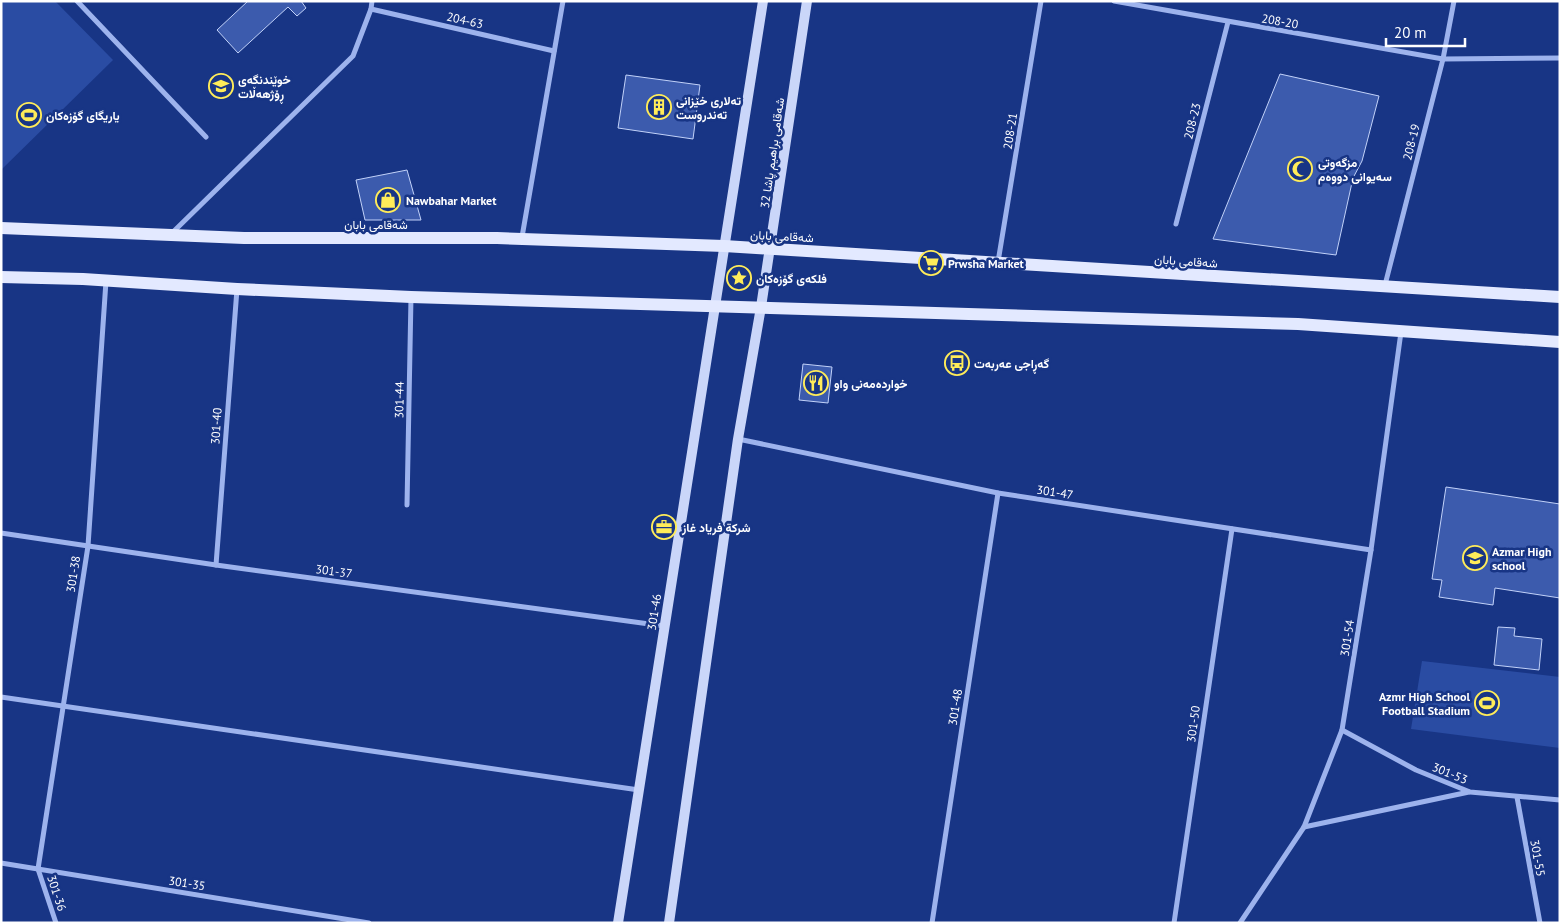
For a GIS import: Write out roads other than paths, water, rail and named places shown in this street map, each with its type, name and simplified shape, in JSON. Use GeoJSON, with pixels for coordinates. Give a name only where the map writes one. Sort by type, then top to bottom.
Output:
{"type":"FeatureCollection","features":[{"type":"Feature","properties":{"kind":"main road"},"geometry":{"type":"LineString","coordinates":[[715,305],[763,1]]}},
{"type":"Feature","properties":{"kind":"main road","name":"شەقامی براهیم پاشا 32"},"geometry":{"type":"LineString","coordinates":[[761,307],[807,1]]}},
{"type":"Feature","properties":{"kind":"main road","name":"شەقامی بابان"},"geometry":{"type":"LineString","coordinates":[[1,228],[244,238],[521,239],[770,248],[1560,297]]}},
{"type":"Feature","properties":{"kind":"main road"},"geometry":{"type":"LineString","coordinates":[[1,277],[411,297],[1298,324],[1560,342]]}},
{"type":"Feature","properties":{"kind":"main road","name":"301-46"},"geometry":{"type":"LineString","coordinates":[[618,923],[715,305]]}},
{"type":"Feature","properties":{"kind":"main road"},"geometry":{"type":"LineString","coordinates":[[669,923],[738,439],[761,307]]}},
{"type":"Feature","properties":{"kind":"street"},"geometry":{"type":"LineString","coordinates":[[77,1],[206,137]]}},
{"type":"Feature","properties":{"kind":"street"},"geometry":{"type":"LineString","coordinates":[[169,236],[353,56],[371,9],[372,1]]}},
{"type":"Feature","properties":{"kind":"street"},"geometry":{"type":"LineString","coordinates":[[521,239],[563,1]]}},
{"type":"Feature","properties":{"kind":"street","name":"208-21"},"geometry":{"type":"LineString","coordinates":[[998,263],[1041,1]]}},
{"type":"Feature","properties":{"kind":"street","name":"208-20"},"geometry":{"type":"LineString","coordinates":[[1114,1],[1443,59],[1560,58]]}},
{"type":"Feature","properties":{"kind":"street","name":"208-19"},"geometry":{"type":"LineString","coordinates":[[1384,287],[1443,59],[1454,1]]}},
{"type":"Feature","properties":{"kind":"street","name":"204-63"},"geometry":{"type":"LineString","coordinates":[[371,9],[554,51]]}},
{"type":"Feature","properties":{"kind":"street","name":"208-23"},"geometry":{"type":"LineString","coordinates":[[1176,224],[1228,22]]}},
{"type":"Feature","properties":{"kind":"street","name":"301-38"},"geometry":{"type":"LineString","coordinates":[[38,869],[88,546],[106,281]]}},
{"type":"Feature","properties":{"kind":"street","name":"301-40"},"geometry":{"type":"LineString","coordinates":[[216,565],[237,289]]}},
{"type":"Feature","properties":{"kind":"street","name":"301-44"},"geometry":{"type":"LineString","coordinates":[[406,505],[411,297]]}},
{"type":"Feature","properties":{"kind":"street","name":"301-54"},"geometry":{"type":"LineString","coordinates":[[1240,923],[1304,827],[1342,730],[1372,550],[1401,332]]}},
{"type":"Feature","properties":{"kind":"street","name":"301-47"},"geometry":{"type":"LineString","coordinates":[[738,439],[998,494],[1372,550]]}},
{"type":"Feature","properties":{"kind":"street","name":"301-48"},"geometry":{"type":"LineString","coordinates":[[932,923],[998,494]]}},
{"type":"Feature","properties":{"kind":"street","name":"301-50"},"geometry":{"type":"LineString","coordinates":[[1174,923],[1232,529]]}},
{"type":"Feature","properties":{"kind":"street","name":"301-37"},"geometry":{"type":"LineString","coordinates":[[1,532],[216,565],[664,626]]}},
{"type":"Feature","properties":{"kind":"street"},"geometry":{"type":"LineString","coordinates":[[1,697],[639,790]]}},
{"type":"Feature","properties":{"kind":"street","name":"301-53"},"geometry":{"type":"LineString","coordinates":[[1342,730],[1416,770],[1470,792],[1560,800]]}},
{"type":"Feature","properties":{"kind":"street"},"geometry":{"type":"LineString","coordinates":[[1304,827],[1470,792]]}},
{"type":"Feature","properties":{"kind":"street","name":"301-55"},"geometry":{"type":"LineString","coordinates":[[1517,797],[1540,923]]}},
{"type":"Feature","properties":{"kind":"street","name":"301-35"},"geometry":{"type":"LineString","coordinates":[[1,863],[368,923]]}},
{"type":"Feature","properties":{"kind":"street","name":"301-36"},"geometry":{"type":"LineString","coordinates":[[38,869],[56,923]]}},
{"type":"Feature","properties":{"kind":"place","name":"خوێندنگەی ڕۆژهەڵات"},"geometry":{"type":"Point","coordinates":[221,86]}},
{"type":"Feature","properties":{"kind":"place","name":"تەلاری خێزانی تەندروست"},"geometry":{"type":"Point","coordinates":[659,107]}},
{"type":"Feature","properties":{"kind":"place","name":"یاریگای گۆزەکان"},"geometry":{"type":"Point","coordinates":[29,115]}},
{"type":"Feature","properties":{"kind":"place","name":"مزگەوتی سەیوانی دووەم"},"geometry":{"type":"Point","coordinates":[1300,169]}},
{"type":"Feature","properties":{"kind":"place","name":"Nawbahar Market"},"geometry":{"type":"Point","coordinates":[388,200]}},
{"type":"Feature","properties":{"kind":"place","name":"Prwsha Market"},"geometry":{"type":"Point","coordinates":[931,263]}},
{"type":"Feature","properties":{"kind":"place","name":"فلکەی گۆزەکان"},"geometry":{"type":"Point","coordinates":[739,278]}},
{"type":"Feature","properties":{"kind":"place","name":"گەڕاجی عەربەت"},"geometry":{"type":"Point","coordinates":[957,363]}},
{"type":"Feature","properties":{"kind":"place","name":"خواردەمەنی واو"},"geometry":{"type":"Point","coordinates":[816,383]}},
{"type":"Feature","properties":{"kind":"place","name":"شرکة فرياد غاز"},"geometry":{"type":"Point","coordinates":[664,527]}},
{"type":"Feature","properties":{"kind":"place","name":"Azmar High school"},"geometry":{"type":"Point","coordinates":[1475,558]}},
{"type":"Feature","properties":{"kind":"place","name":"Azmr High School Football Stadium"},"geometry":{"type":"Point","coordinates":[1487,703]}}]}
